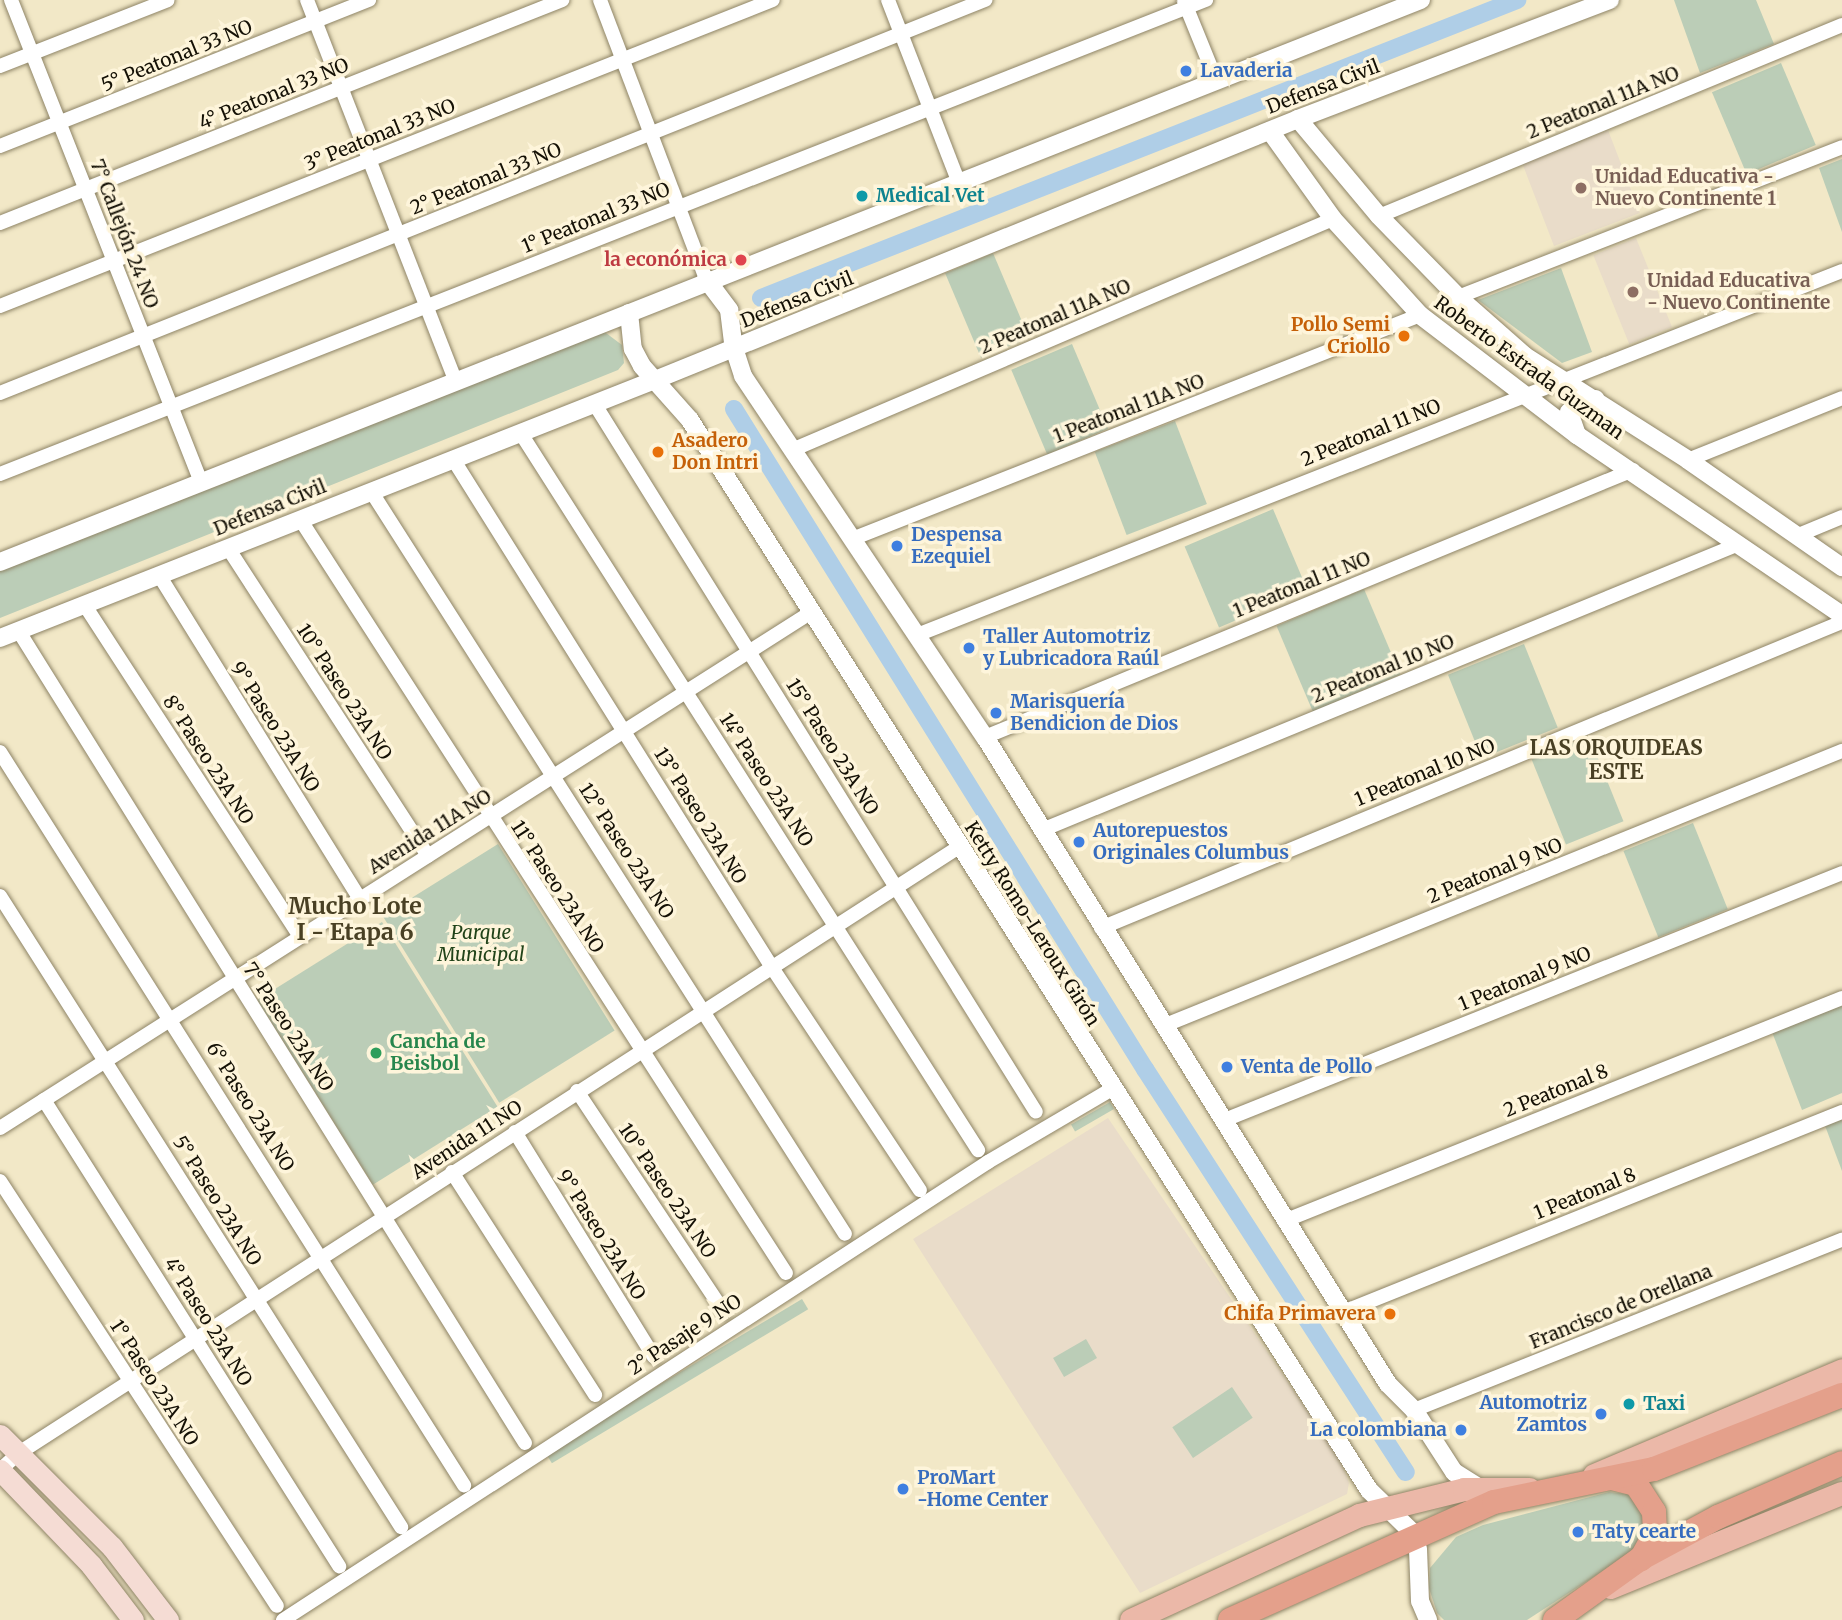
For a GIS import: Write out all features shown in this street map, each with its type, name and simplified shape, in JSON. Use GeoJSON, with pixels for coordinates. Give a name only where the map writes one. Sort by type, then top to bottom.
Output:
{"type":"FeatureCollection","features":[{"type":"Feature","properties":{"kind":"highway"},"geometry":{"type":"LineString","coordinates":[[1230,1620],[1416,1543],[1494,1502],[1577,1482],[1654,1469],[1842,1395]]}},
{"type":"Feature","properties":{"kind":"highway"},"geometry":{"type":"LineString","coordinates":[[1570,1612],[1640,1559],[1752,1499],[1842,1464]]}},
{"type":"Feature","properties":{"kind":"highway"},"geometry":{"type":"LineString","coordinates":[[1577,1482],[1627,1479],[1643,1489],[1650,1502],[1655,1534],[1640,1559]]}},
{"type":"Feature","properties":{"kind":"main road"},"geometry":{"type":"LineString","coordinates":[[1131,1620],[1345,1521],[1385,1508],[1480,1488],[1577,1482],[1842,1370]]}},
{"type":"Feature","properties":{"kind":"main road"},"geometry":{"type":"LineString","coordinates":[[0,1435],[112,1547],[168,1620]]}},
{"type":"Feature","properties":{"kind":"main road"},"geometry":{"type":"LineString","coordinates":[[0,1470],[91,1565],[133,1620]]}},
{"type":"Feature","properties":{"kind":"main road"},"geometry":{"type":"LineString","coordinates":[[1570,1612],[1842,1493]]}},
{"type":"Feature","properties":{"kind":"street","name":"7° Callejón 24 NO"},"geometry":{"type":"LineString","coordinates":[[11,0],[201,482]]}},
{"type":"Feature","properties":{"kind":"street"},"geometry":{"type":"LineString","coordinates":[[0,66],[168,0]]}},
{"type":"Feature","properties":{"kind":"street"},"geometry":{"type":"LineString","coordinates":[[307,0],[456,382]]}},
{"type":"Feature","properties":{"kind":"street","name":"5° Peatonal 33 NO"},"geometry":{"type":"LineString","coordinates":[[0,146],[369,0]]}},
{"type":"Feature","properties":{"kind":"street","name":"4° Peatonal 33 NO"},"geometry":{"type":"LineString","coordinates":[[0,223],[562,0]]}},
{"type":"Feature","properties":{"kind":"street"},"geometry":{"type":"LineString","coordinates":[[600,0],[681,205],[706,279],[729,310],[734,348],[743,376],[985,737],[1101,928],[1388,1384],[1414,1410],[1454,1472],[1480,1488]]}},
{"type":"Feature","properties":{"kind":"street","name":"3° Peatonal 33 NO"},"geometry":{"type":"LineString","coordinates":[[0,306],[773,0]]}},
{"type":"Feature","properties":{"kind":"street"},"geometry":{"type":"LineString","coordinates":[[888,0],[959,183]]}},
{"type":"Feature","properties":{"kind":"street","name":"2° Peatonal 33 NO"},"geometry":{"type":"LineString","coordinates":[[0,393],[985,0]]}},
{"type":"Feature","properties":{"kind":"street","name":"1° Peatonal 33 NO"},"geometry":{"type":"LineString","coordinates":[[0,474],[1185,4],[1206,0]]}},
{"type":"Feature","properties":{"kind":"street"},"geometry":{"type":"LineString","coordinates":[[0,562],[629,313],[706,279],[959,183],[1421,0]]}},
{"type":"Feature","properties":{"kind":"street","name":"Defensa Civil"},"geometry":{"type":"LineString","coordinates":[[0,638],[655,380],[1298,119],[1610,0]]}},
{"type":"Feature","properties":{"kind":"street"},"geometry":{"type":"LineString","coordinates":[[1185,4],[1216,80]]}},
{"type":"Feature","properties":{"kind":"street","name":"2 Peatonal 11A NO"},"geometry":{"type":"LineString","coordinates":[[1378,216],[1842,25]]}},
{"type":"Feature","properties":{"kind":"street","name":"Roberto Estrada Guzman"},"geometry":{"type":"LineString","coordinates":[[1298,119],[1378,216],[1458,297],[1525,356],[1688,460],[1842,567]]}},
{"type":"Feature","properties":{"kind":"street","name":"Roberto Estrada Guzman"},"geometry":{"type":"LineString","coordinates":[[1270,131],[1333,219],[1420,315],[1577,435],[1633,470],[1842,615]]}},
{"type":"Feature","properties":{"kind":"street"},"geometry":{"type":"LineString","coordinates":[[1458,297],[1842,147]]}},
{"type":"Feature","properties":{"kind":"street","name":"2 Peatonal 11A NO"},"geometry":{"type":"LineString","coordinates":[[792,450],[1333,219]]}},
{"type":"Feature","properties":{"kind":"street","name":"2 Peatonal 11 NO"},"geometry":{"type":"LineString","coordinates":[[917,635],[1522,393],[1565,380],[1842,271]]}},
{"type":"Feature","properties":{"kind":"street","name":"Ketty Romo-Leroux Girón"},"geometry":{"type":"LineString","coordinates":[[629,313],[633,349],[655,380],[680,405],[1369,1490],[1416,1543]]}},
{"type":"Feature","properties":{"kind":"street","name":"1 Peatonal 11A NO"},"geometry":{"type":"LineString","coordinates":[[852,539],[1420,315]]}},
{"type":"Feature","properties":{"kind":"street"},"geometry":{"type":"LineString","coordinates":[[1506,382],[1526,376],[1530,366],[1525,356]]}},
{"type":"Feature","properties":{"kind":"street"},"geometry":{"type":"LineString","coordinates":[[1688,460],[1842,398]]}},
{"type":"Feature","properties":{"kind":"street"},"geometry":{"type":"LineString","coordinates":[[1577,435],[1569,412],[1581,402],[1596,399]]}},
{"type":"Feature","properties":{"kind":"street","name":"15° Paseo 23A NO"},"geometry":{"type":"LineString","coordinates":[[594,403],[1036,1112]]}},
{"type":"Feature","properties":{"kind":"street","name":"14° Paseo 23A NO"},"geometry":{"type":"LineString","coordinates":[[520,432],[978,1150]]}},
{"type":"Feature","properties":{"kind":"street","name":"13° Paseo 23A NO"},"geometry":{"type":"LineString","coordinates":[[453,458],[771,966],[920,1190]]}},
{"type":"Feature","properties":{"kind":"street","name":"1 Peatonal 11 NO"},"geometry":{"type":"LineString","coordinates":[[985,737],[1633,470]]}},
{"type":"Feature","properties":{"kind":"street","name":"12° Paseo 23A NO"},"geometry":{"type":"LineString","coordinates":[[371,491],[845,1234]]}},
{"type":"Feature","properties":{"kind":"street"},"geometry":{"type":"LineString","coordinates":[[1796,536],[1842,517]]}},
{"type":"Feature","properties":{"kind":"street","name":"11° Paseo 23A NO"},"geometry":{"type":"LineString","coordinates":[[300,519],[488,817],[786,1273]]}},
{"type":"Feature","properties":{"kind":"street","name":"2 Peatonal 10 NO"},"geometry":{"type":"LineString","coordinates":[[1042,830],[1739,544]]}},
{"type":"Feature","properties":{"kind":"street","name":"10° Paseo 23A NO"},"geometry":{"type":"LineString","coordinates":[[228,548],[428,856]]}},
{"type":"Feature","properties":{"kind":"street","name":"9° Paseo 23A NO"},"geometry":{"type":"LineString","coordinates":[[159,575],[360,899]]}},
{"type":"Feature","properties":{"kind":"street","name":"8° Paseo 23A NO"},"geometry":{"type":"LineString","coordinates":[[84,604],[300,937]]}},
{"type":"Feature","properties":{"kind":"street","name":"Avenida 11A NO"},"geometry":{"type":"LineString","coordinates":[[0,1128],[810,613]]}},
{"type":"Feature","properties":{"kind":"street","name":"1 Peatonal 10 NO"},"geometry":{"type":"LineString","coordinates":[[1101,928],[1842,622]]}},
{"type":"Feature","properties":{"kind":"street","name":"7° Paseo 23A NO"},"geometry":{"type":"LineString","coordinates":[[18,631],[234,979],[386,1216],[525,1443]]}},
{"type":"Feature","properties":{"kind":"street","name":"2 Peatonal 9 NO"},"geometry":{"type":"LineString","coordinates":[[1163,1026],[1842,751]]}},
{"type":"Feature","properties":{"kind":"street","name":"6° Paseo 23A NO"},"geometry":{"type":"LineString","coordinates":[[0,752],[322,1256],[464,1485]]}},
{"type":"Feature","properties":{"kind":"street","name":"Avenida 11 NO"},"geometry":{"type":"LineString","coordinates":[[0,1470],[19,1452],[835,924],[959,847]]}},
{"type":"Feature","properties":{"kind":"street","name":"1 Peatonal 9 NO"},"geometry":{"type":"LineString","coordinates":[[1222,1121],[1842,873]]}},
{"type":"Feature","properties":{"kind":"street","name":"5° Paseo 23A NO"},"geometry":{"type":"LineString","coordinates":[[0,896],[401,1527]]}},
{"type":"Feature","properties":{"kind":"street","name":"2 Peatonal 8"},"geometry":{"type":"LineString","coordinates":[[1284,1221],[1842,998]]}},
{"type":"Feature","properties":{"kind":"street","name":"2° Pasaje 9 NO"},"geometry":{"type":"LineString","coordinates":[[283,1620],[988,1162],[1112,1089]]}},
{"type":"Feature","properties":{"kind":"street","name":"10° Paseo 23A NO"},"geometry":{"type":"LineString","coordinates":[[577,1091],[724,1312]]}},
{"type":"Feature","properties":{"kind":"street","name":"4° Paseo 23A NO"},"geometry":{"type":"LineString","coordinates":[[44,1100],[339,1566]]}},
{"type":"Feature","properties":{"kind":"street","name":"1 Peatonal 8"},"geometry":{"type":"LineString","coordinates":[[1343,1312],[1842,1112]]}},
{"type":"Feature","properties":{"kind":"street","name":"9° Paseo 23A NO"},"geometry":{"type":"LineString","coordinates":[[515,1132],[654,1357]]}},
{"type":"Feature","properties":{"kind":"street"},"geometry":{"type":"LineString","coordinates":[[452,1172],[595,1395]]}},
{"type":"Feature","properties":{"kind":"street","name":"1° Paseo 23A NO"},"geometry":{"type":"LineString","coordinates":[[0,1181],[277,1606]]}},
{"type":"Feature","properties":{"kind":"street","name":"Francisco de Orellana"},"geometry":{"type":"LineString","coordinates":[[1414,1410],[1842,1240]]}},
{"type":"Feature","properties":{"kind":"street"},"geometry":{"type":"LineString","coordinates":[[1416,1543],[1417,1587],[1428,1620]]}},
{"type":"Feature","properties":{"kind":"shaded area","name":"Unidad Educativa - Nuevo Continente 1"},"geometry":{"type":"Polygon","coordinates":[[[1608,130],[1640,213],[1554,246],[1522,163],[1608,130]]]}},
{"type":"Feature","properties":{"kind":"shaded area","name":"Unidad Educativa - Nuevo Continente"},"geometry":{"type":"Polygon","coordinates":[[[1636,238],[1672,327],[1629,344],[1593,255],[1636,238]]]}},
{"type":"Feature","properties":{"kind":"shaded area"},"geometry":{"type":"Polygon","coordinates":[[[1108,1118],[1340,1459],[1349,1483],[1347,1494],[1140,1593],[913,1239],[1108,1118]]]}},
{"type":"Feature","properties":{"kind":"green space"},"geometry":{"type":"Polygon","coordinates":[[[1674,0],[1756,0],[1774,44],[1700,73],[1674,0]]]}},
{"type":"Feature","properties":{"kind":"green space"},"geometry":{"type":"Polygon","coordinates":[[[1781,63],[1816,145],[1747,174],[1712,92],[1781,63]]]}},
{"type":"Feature","properties":{"kind":"green space"},"geometry":{"type":"Polygon","coordinates":[[[1842,159],[1842,232],[1819,168],[1842,159]]]}},
{"type":"Feature","properties":{"kind":"green space"},"geometry":{"type":"Polygon","coordinates":[[[993,253],[1029,338],[981,358],[945,273],[993,253]]]}},
{"type":"Feature","properties":{"kind":"green space"},"geometry":{"type":"Polygon","coordinates":[[[1561,268],[1592,352],[1562,363],[1478,300],[1561,268]]]}},
{"type":"Feature","properties":{"kind":"green space"},"geometry":{"type":"Polygon","coordinates":[[[602,330],[622,345],[624,363],[618,370],[0,618],[0,565],[602,330]]]}},
{"type":"Feature","properties":{"kind":"green space"},"geometry":{"type":"Polygon","coordinates":[[[1072,344],[1108,429],[1047,454],[1011,370],[1072,344]]]}},
{"type":"Feature","properties":{"kind":"green space"},"geometry":{"type":"Polygon","coordinates":[[[1175,421],[1207,504],[1127,535],[1095,452],[1175,421]]]}},
{"type":"Feature","properties":{"kind":"green space"},"geometry":{"type":"Polygon","coordinates":[[[1273,509],[1307,590],[1219,628],[1185,547],[1273,509]]]}},
{"type":"Feature","properties":{"kind":"green space"},"geometry":{"type":"Polygon","coordinates":[[[1364,589],[1400,675],[1313,712],[1277,626],[1364,589]]]}},
{"type":"Feature","properties":{"kind":"green space"},"geometry":{"type":"Polygon","coordinates":[[[1524,644],[1558,727],[1482,758],[1448,675],[1524,644]]]}},
{"type":"Feature","properties":{"kind":"green space"},"geometry":{"type":"Polygon","coordinates":[[[1589,736],[1623,821],[1566,845],[1532,759],[1589,736]]]}},
{"type":"Feature","properties":{"kind":"green space"},"geometry":{"type":"Polygon","coordinates":[[[1693,823],[1728,909],[1658,937],[1623,851],[1693,823]]]}},
{"type":"Feature","properties":{"kind":"green space","name":"Parque Municipal"},"geometry":{"type":"Polygon","coordinates":[[[498,844],[615,1031],[499,1103],[383,916],[498,844]]]}},
{"type":"Feature","properties":{"kind":"green space"},"geometry":{"type":"Polygon","coordinates":[[[382,922],[498,1107],[373,1185],[257,1000],[382,922]]]}},
{"type":"Feature","properties":{"kind":"green space"},"geometry":{"type":"Polygon","coordinates":[[[1842,1004],[1842,1093],[1802,1110],[1772,1032],[1842,1004]]]}},
{"type":"Feature","properties":{"kind":"green space"},"geometry":{"type":"Polygon","coordinates":[[[1110,1102],[1114,1109],[1075,1131],[1071,1124],[1110,1102]]]}},
{"type":"Feature","properties":{"kind":"green space"},"geometry":{"type":"Polygon","coordinates":[[[1842,1116],[1842,1171],[1824,1123],[1842,1116]]]}},
{"type":"Feature","properties":{"kind":"green space"},"geometry":{"type":"Polygon","coordinates":[[[802,1299],[808,1309],[552,1463],[546,1453],[802,1299]]]}},
{"type":"Feature","properties":{"kind":"green space"},"geometry":{"type":"Polygon","coordinates":[[[1086,1339],[1097,1358],[1064,1377],[1053,1358],[1086,1339]]]}},
{"type":"Feature","properties":{"kind":"green space"},"geometry":{"type":"Polygon","coordinates":[[[1232,1387],[1253,1418],[1193,1458],[1172,1427],[1232,1387]]]}},
{"type":"Feature","properties":{"kind":"green space"},"geometry":{"type":"Polygon","coordinates":[[[1609,1492],[1627,1494],[1640,1508],[1644,1528],[1632,1552],[1527,1620],[1444,1620],[1437,1613],[1429,1588],[1430,1568],[1456,1537],[1483,1525],[1609,1492]]]}},
{"type":"Feature","properties":{"kind":"waterway"},"geometry":{"type":"LineString","coordinates":[[761,298],[1517,0]]}},
{"type":"Feature","properties":{"kind":"waterway"},"geometry":{"type":"LineString","coordinates":[[734,409],[1145,1069],[1406,1472]]}},
{"type":"Feature","properties":{"kind":"place","name":"Lavaderia"},"geometry":{"type":"Point","coordinates":[1186,71]}},
{"type":"Feature","properties":{"kind":"place","name":"Unidad Educativa - Nuevo Continente 1"},"geometry":{"type":"Point","coordinates":[1581,188]}},
{"type":"Feature","properties":{"kind":"place","name":"Medical Vet"},"geometry":{"type":"Point","coordinates":[862,196]}},
{"type":"Feature","properties":{"kind":"place","name":"la económica"},"geometry":{"type":"Point","coordinates":[741,260]}},
{"type":"Feature","properties":{"kind":"place","name":"Unidad Educativa - Nuevo Continente"},"geometry":{"type":"Point","coordinates":[1633,292]}},
{"type":"Feature","properties":{"kind":"place","name":"Pollo Semi Criollo"},"geometry":{"type":"Point","coordinates":[1404,336]}},
{"type":"Feature","properties":{"kind":"place","name":"Asadero Don Intri"},"geometry":{"type":"Point","coordinates":[658,452]}},
{"type":"Feature","properties":{"kind":"place","name":"Despensa Ezequiel"},"geometry":{"type":"Point","coordinates":[897,546]}},
{"type":"Feature","properties":{"kind":"place","name":"Taller Automotriz y Lubricadora Raúl"},"geometry":{"type":"Point","coordinates":[969,648]}},
{"type":"Feature","properties":{"kind":"place","name":"Marisquería Bendicion de Dios"},"geometry":{"type":"Point","coordinates":[996,713]}},
{"type":"Feature","properties":{"kind":"place","name":"Autorepuestos Originales Columbus"},"geometry":{"type":"Point","coordinates":[1079,842]}},
{"type":"Feature","properties":{"kind":"place","name":"Cancha de Beisbol"},"geometry":{"type":"Point","coordinates":[376,1053]}},
{"type":"Feature","properties":{"kind":"place","name":"Venta de Pollo"},"geometry":{"type":"Point","coordinates":[1227,1067]}},
{"type":"Feature","properties":{"kind":"place","name":"Chifa Primavera"},"geometry":{"type":"Point","coordinates":[1390,1314]}},
{"type":"Feature","properties":{"kind":"place","name":"Taxi"},"geometry":{"type":"Point","coordinates":[1629,1404]}},
{"type":"Feature","properties":{"kind":"place","name":"Automotriz Zamtos"},"geometry":{"type":"Point","coordinates":[1601,1414]}},
{"type":"Feature","properties":{"kind":"place","name":"La colombiana"},"geometry":{"type":"Point","coordinates":[1461,1430]}},
{"type":"Feature","properties":{"kind":"place","name":"ProMart -Home Center"},"geometry":{"type":"Point","coordinates":[903,1489]}},
{"type":"Feature","properties":{"kind":"place","name":"Taty cearte"},"geometry":{"type":"Point","coordinates":[1578,1532]}},
{"type":"Feature","properties":{"kind":"district","name":"LAS ORQUIDEAS ESTE"},"geometry":{"type":"Point","coordinates":[1616,760]}},
{"type":"Feature","properties":{"kind":"district","name":"Mucho Lote I - Etapa 6"},"geometry":{"type":"Point","coordinates":[355,919]}}]}
